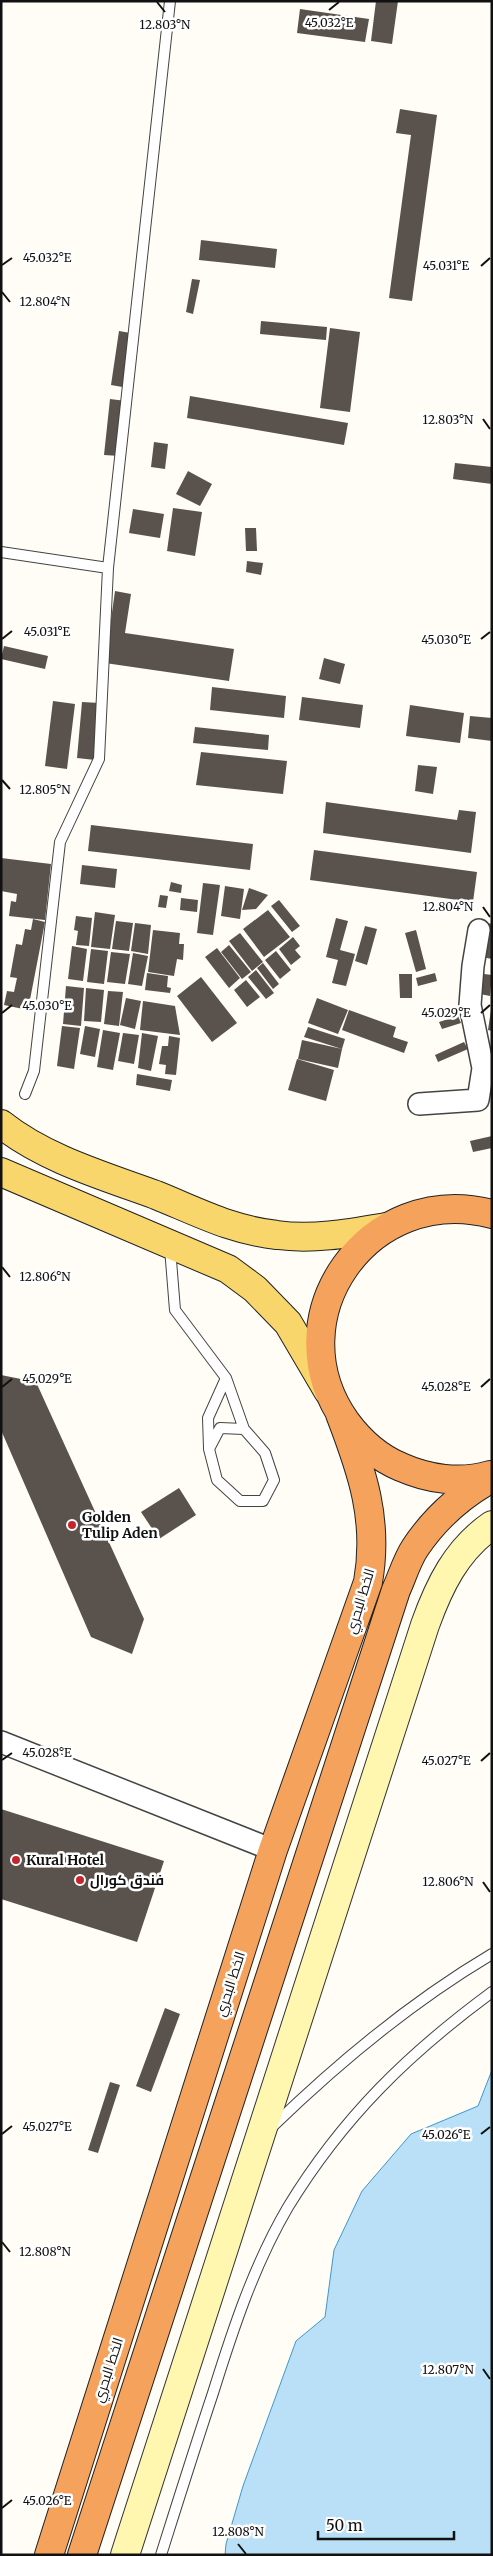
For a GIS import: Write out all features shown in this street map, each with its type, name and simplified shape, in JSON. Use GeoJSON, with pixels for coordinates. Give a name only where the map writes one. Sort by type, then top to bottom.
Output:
{"type":"FeatureCollection","features":[{"type":"Feature","properties":{"kind":"highway"},"geometry":{"type":"LineString","coordinates":[[462,1208],[492,1194]]}},
{"type":"Feature","properties":{"kind":"highway","name":"الخط البحري"},"geometry":{"type":"LineString","coordinates":[[49,2555],[273,1850],[368,1582],[372,1560],[368,1493],[321,1359],[320,1339],[327,1301],[344,1266],[371,1238],[386,1227],[423,1212],[462,1208]]}},
{"type":"Feature","properties":{"kind":"highway"},"geometry":{"type":"LineString","coordinates":[[462,1208],[492,1214]]}},
{"type":"Feature","properties":{"kind":"highway"},"geometry":{"type":"LineString","coordinates":[[336,1405],[351,1429],[379,1455],[412,1472],[449,1479],[492,1476]]}},
{"type":"Feature","properties":{"kind":"highway"},"geometry":{"type":"LineString","coordinates":[[82,2555],[396,1590],[414,1549],[440,1517],[466,1493],[492,1476]]}},
{"type":"Feature","properties":{"kind":"main road"},"geometry":{"type":"LineString","coordinates":[[1,1124],[13,1134],[52,1154],[228,1226],[278,1236],[322,1237],[386,1227]]}},
{"type":"Feature","properties":{"kind":"main road"},"geometry":{"type":"LineString","coordinates":[[1,1172],[169,1246],[228,1269],[255,1289],[288,1324],[336,1405]]}},
{"type":"Feature","properties":{"kind":"street"},"geometry":{"type":"LineString","coordinates":[[419,1104],[478,1100],[483,1068],[470,1005],[482,968],[480,930]]}},
{"type":"Feature","properties":{"kind":"street"},"geometry":{"type":"LineString","coordinates":[[125,2555],[434,1601],[459,1554],[492,1525]]}},
{"type":"Feature","properties":{"kind":"street"},"geometry":{"type":"LineString","coordinates":[[1,1742],[273,1850]]}},
{"type":"Feature","properties":{"kind":"lane"},"geometry":{"type":"LineString","coordinates":[[25,1094],[34,1071],[60,842],[99,759],[108,568],[170,1]]}},
{"type":"Feature","properties":{"kind":"lane"},"geometry":{"type":"LineString","coordinates":[[1,552],[108,568]]}},
{"type":"Feature","properties":{"kind":"lane"},"geometry":{"type":"LineString","coordinates":[[169,1246],[175,1310],[226,1378],[244,1429],[265,1453],[274,1480],[263,1501],[240,1501],[217,1480],[209,1450],[208,1418],[226,1378]]}},
{"type":"Feature","properties":{"kind":"lane"},"geometry":{"type":"LineString","coordinates":[[209,1450],[220,1428],[244,1429]]}},
{"type":"Feature","properties":{"kind":"lane"},"geometry":{"type":"LineString","coordinates":[[258,2140],[320,2080],[387,2025],[452,1977],[492,1954]]}},
{"type":"Feature","properties":{"kind":"lane"},"geometry":{"type":"LineString","coordinates":[[161,2555],[238,2316],[269,2243],[288,2208],[332,2143],[383,2083],[441,2030],[492,1992]]}},
{"type":"Feature","properties":{"kind":"water"},"geometry":{"type":"Polygon","coordinates":[[[492,2070],[492,2555],[225,2555],[226,2544],[243,2486],[296,2341],[325,2317],[334,2250],[362,2191],[411,2134],[478,2106],[492,2070]]]}},
{"type":"Feature","properties":{"kind":"building"},"geometry":{"type":"Polygon","coordinates":[[[376,1],[398,1],[392,44],[371,41],[376,1]]]}},
{"type":"Feature","properties":{"kind":"building"},"geometry":{"type":"Polygon","coordinates":[[[300,9],[369,19],[365,42],[297,33],[300,9]]]}},
{"type":"Feature","properties":{"kind":"building"},"geometry":{"type":"Polygon","coordinates":[[[400,109],[437,115],[412,301],[389,298],[411,135],[396,133],[400,109]]]}},
{"type":"Feature","properties":{"kind":"building"},"geometry":{"type":"Polygon","coordinates":[[[201,240],[277,249],[275,268],[199,260],[201,240]]]}},
{"type":"Feature","properties":{"kind":"building"},"geometry":{"type":"Polygon","coordinates":[[[192,279],[200,280],[193,314],[186,312],[192,279]]]}},
{"type":"Feature","properties":{"kind":"building"},"geometry":{"type":"Polygon","coordinates":[[[261,321],[327,327],[326,340],[260,334],[261,321]]]}},
{"type":"Feature","properties":{"kind":"building"},"geometry":{"type":"Polygon","coordinates":[[[330,328],[360,332],[350,412],[320,408],[330,328]]]}},
{"type":"Feature","properties":{"kind":"building"},"geometry":{"type":"Polygon","coordinates":[[[119,331],[136,334],[128,388],[111,385],[119,331]]]}},
{"type":"Feature","properties":{"kind":"building"},"geometry":{"type":"Polygon","coordinates":[[[190,396],[348,423],[344,445],[187,418],[190,396]]]}},
{"type":"Feature","properties":{"kind":"building"},"geometry":{"type":"Polygon","coordinates":[[[110,399],[126,401],[120,456],[104,455],[110,399]]]}},
{"type":"Feature","properties":{"kind":"building"},"geometry":{"type":"Polygon","coordinates":[[[154,442],[168,444],[165,469],[151,467],[154,442]]]}},
{"type":"Feature","properties":{"kind":"building"},"geometry":{"type":"Polygon","coordinates":[[[455,463],[492,467],[492,484],[453,479],[455,463]]]}},
{"type":"Feature","properties":{"kind":"building"},"geometry":{"type":"Polygon","coordinates":[[[188,471],[212,484],[200,506],[176,494],[188,471]]]}},
{"type":"Feature","properties":{"kind":"building"},"geometry":{"type":"Polygon","coordinates":[[[173,508],[202,512],[195,556],[167,551],[173,508]]]}},
{"type":"Feature","properties":{"kind":"building"},"geometry":{"type":"Polygon","coordinates":[[[133,509],[164,514],[160,538],[129,533],[133,509]]]}},
{"type":"Feature","properties":{"kind":"building"},"geometry":{"type":"Polygon","coordinates":[[[245,528],[256,528],[257,551],[246,551],[245,528]]]}},
{"type":"Feature","properties":{"kind":"building"},"geometry":{"type":"Polygon","coordinates":[[[247,561],[263,563],[261,575],[246,572],[247,561]]]}},
{"type":"Feature","properties":{"kind":"building"},"geometry":{"type":"Polygon","coordinates":[[[115,591],[131,594],[125,633],[234,649],[229,681],[105,663],[115,591]]]}},
{"type":"Feature","properties":{"kind":"building"},"geometry":{"type":"Polygon","coordinates":[[[4,646],[48,656],[45,669],[1,659],[4,646]]]}},
{"type":"Feature","properties":{"kind":"building"},"geometry":{"type":"Polygon","coordinates":[[[324,658],[345,664],[340,684],[319,679],[324,658]]]}},
{"type":"Feature","properties":{"kind":"building"},"geometry":{"type":"Polygon","coordinates":[[[212,687],[286,696],[284,718],[210,710],[212,687]]]}},
{"type":"Feature","properties":{"kind":"building"},"geometry":{"type":"Polygon","coordinates":[[[302,697],[363,705],[360,728],[299,720],[302,697]]]}},
{"type":"Feature","properties":{"kind":"building"},"geometry":{"type":"Polygon","coordinates":[[[53,701],[75,704],[67,769],[45,766],[53,701]]]}},
{"type":"Feature","properties":{"kind":"building"},"geometry":{"type":"Polygon","coordinates":[[[82,702],[100,703],[95,760],[77,758],[82,702]]]}},
{"type":"Feature","properties":{"kind":"building"},"geometry":{"type":"Polygon","coordinates":[[[410,705],[464,713],[460,743],[406,736],[410,705]]]}},
{"type":"Feature","properties":{"kind":"building"},"geometry":{"type":"Polygon","coordinates":[[[470,716],[492,718],[492,741],[468,738],[470,716]]]}},
{"type":"Feature","properties":{"kind":"building"},"geometry":{"type":"Polygon","coordinates":[[[195,727],[269,735],[268,750],[193,743],[195,727]]]}},
{"type":"Feature","properties":{"kind":"building"},"geometry":{"type":"Polygon","coordinates":[[[201,752],[287,761],[283,794],[196,785],[201,752]]]}},
{"type":"Feature","properties":{"kind":"building"},"geometry":{"type":"Polygon","coordinates":[[[418,765],[437,767],[433,794],[415,791],[418,765]]]}},
{"type":"Feature","properties":{"kind":"building"},"geometry":{"type":"Polygon","coordinates":[[[326,802],[457,820],[459,810],[476,812],[471,853],[323,833],[326,802]]]}},
{"type":"Feature","properties":{"kind":"building"},"geometry":{"type":"Polygon","coordinates":[[[91,825],[253,844],[250,870],[88,851],[91,825]]]}},
{"type":"Feature","properties":{"kind":"building"},"geometry":{"type":"Polygon","coordinates":[[[314,850],[477,872],[473,902],[310,880],[314,850]]]}},
{"type":"Feature","properties":{"kind":"building"},"geometry":{"type":"Polygon","coordinates":[[[1,858],[51,864],[45,920],[9,916],[11,901],[16,902],[17,894],[1,891],[1,858]]]}},
{"type":"Feature","properties":{"kind":"building"},"geometry":{"type":"Polygon","coordinates":[[[82,865],[117,869],[115,888],[80,884],[82,865]]]}},
{"type":"Feature","properties":{"kind":"building"},"geometry":{"type":"Polygon","coordinates":[[[171,882],[182,885],[181,893],[169,891],[171,882]]]}},
{"type":"Feature","properties":{"kind":"building"},"geometry":{"type":"Polygon","coordinates":[[[203,883],[220,885],[213,935],[197,933],[203,883]]]}},
{"type":"Feature","properties":{"kind":"building"},"geometry":{"type":"Polygon","coordinates":[[[225,886],[244,889],[240,919],[221,916],[225,886]]]}},
{"type":"Feature","properties":{"kind":"building"},"geometry":{"type":"Polygon","coordinates":[[[249,888],[268,895],[256,909],[242,910],[249,888]]]}},
{"type":"Feature","properties":{"kind":"building"},"geometry":{"type":"Polygon","coordinates":[[[160,895],[168,896],[166,908],[158,907],[160,895]]]}},
{"type":"Feature","properties":{"kind":"building"},"geometry":{"type":"Polygon","coordinates":[[[181,898],[198,900],[197,912],[180,910],[181,898]]]}},
{"type":"Feature","properties":{"kind":"building"},"geometry":{"type":"Polygon","coordinates":[[[279,900],[300,926],[292,932],[271,906],[279,900]]]}},
{"type":"Feature","properties":{"kind":"building"},"geometry":{"type":"Polygon","coordinates":[[[268,910],[290,937],[264,957],[243,929],[268,910]]]}},
{"type":"Feature","properties":{"kind":"building"},"geometry":{"type":"Polygon","coordinates":[[[95,912],[115,915],[110,949],[91,947],[95,912]]]}},
{"type":"Feature","properties":{"kind":"building"},"geometry":{"type":"Polygon","coordinates":[[[76,916],[92,918],[89,946],[76,945],[78,931],[74,930],[76,916]]]}},
{"type":"Feature","properties":{"kind":"building"},"geometry":{"type":"Polygon","coordinates":[[[336,918],[348,921],[340,950],[355,954],[346,986],[332,983],[338,960],[326,957],[336,918]]]}},
{"type":"Feature","properties":{"kind":"building"},"geometry":{"type":"Polygon","coordinates":[[[33,919],[45,922],[28,1010],[4,1005],[7,991],[14,992],[17,978],[10,977],[16,944],[22,945],[25,929],[31,930],[33,919]]]}},
{"type":"Feature","properties":{"kind":"building"},"geometry":{"type":"Polygon","coordinates":[[[116,921],[133,923],[129,951],[112,949],[116,921]]]}},
{"type":"Feature","properties":{"kind":"building"},"geometry":{"type":"Polygon","coordinates":[[[135,923],[151,925],[148,954],[131,951],[135,923]]]}},
{"type":"Feature","properties":{"kind":"building"},"geometry":{"type":"Polygon","coordinates":[[[488,923],[492,924],[492,959],[482,957],[488,923]]]}},
{"type":"Feature","properties":{"kind":"building"},"geometry":{"type":"Polygon","coordinates":[[[365,926],[377,929],[367,965],[355,961],[365,926]]]}},
{"type":"Feature","properties":{"kind":"building"},"geometry":{"type":"Polygon","coordinates":[[[153,930],[180,933],[179,944],[184,944],[183,960],[177,959],[174,976],[148,972],[153,930]]]}},
{"type":"Feature","properties":{"kind":"building"},"geometry":{"type":"Polygon","coordinates":[[[416,930],[426,969],[416,972],[405,933],[416,930]]]}},
{"type":"Feature","properties":{"kind":"building"},"geometry":{"type":"Polygon","coordinates":[[[240,933],[263,962],[252,971],[229,941],[240,933]]]}},
{"type":"Feature","properties":{"kind":"building"},"geometry":{"type":"Polygon","coordinates":[[[293,937],[300,946],[295,950],[301,957],[291,965],[279,949],[293,937]]]}},
{"type":"Feature","properties":{"kind":"building"},"geometry":{"type":"Polygon","coordinates":[[[229,945],[251,972],[242,979],[221,952],[229,945]]]}},
{"type":"Feature","properties":{"kind":"building"},"geometry":{"type":"Polygon","coordinates":[[[72,946],[87,949],[83,981],[68,979],[72,946]]]}},
{"type":"Feature","properties":{"kind":"building"},"geometry":{"type":"Polygon","coordinates":[[[217,948],[240,978],[229,988],[205,957],[217,948]]]}},
{"type":"Feature","properties":{"kind":"building"},"geometry":{"type":"Polygon","coordinates":[[[91,949],[108,951],[104,984],[87,982],[91,949]]]}},
{"type":"Feature","properties":{"kind":"building"},"geometry":{"type":"Polygon","coordinates":[[[276,951],[291,970],[280,979],[265,960],[276,951]]]}},
{"type":"Feature","properties":{"kind":"building"},"geometry":{"type":"Polygon","coordinates":[[[111,952],[130,954],[125,984],[107,982],[111,952]]]}},
{"type":"Feature","properties":{"kind":"building"},"geometry":{"type":"Polygon","coordinates":[[[133,953],[148,956],[142,986],[128,984],[133,953]]]}},
{"type":"Feature","properties":{"kind":"building"},"geometry":{"type":"Polygon","coordinates":[[[263,963],[279,984],[273,989],[257,968],[263,963]]]}},
{"type":"Feature","properties":{"kind":"building"},"geometry":{"type":"Polygon","coordinates":[[[256,970],[274,993],[266,999],[248,977],[256,970]]]}},
{"type":"Feature","properties":{"kind":"building"},"geometry":{"type":"Polygon","coordinates":[[[147,973],[168,976],[167,987],[171,988],[170,993],[145,990],[147,973]]]}},
{"type":"Feature","properties":{"kind":"building"},"geometry":{"type":"Polygon","coordinates":[[[435,973],[437,981],[418,986],[416,978],[435,973]]]}},
{"type":"Feature","properties":{"kind":"building"},"geometry":{"type":"Polygon","coordinates":[[[399,974],[412,974],[412,998],[400,998],[399,974]]]}},
{"type":"Feature","properties":{"kind":"building"},"geometry":{"type":"Polygon","coordinates":[[[484,974],[492,975],[490,996],[480,994],[484,974]]]}},
{"type":"Feature","properties":{"kind":"building"},"geometry":{"type":"Polygon","coordinates":[[[201,977],[237,1023],[212,1042],[177,996],[201,977]]]}},
{"type":"Feature","properties":{"kind":"building"},"geometry":{"type":"Polygon","coordinates":[[[246,980],[260,997],[247,1007],[234,990],[246,980]]]}},
{"type":"Feature","properties":{"kind":"building"},"geometry":{"type":"Polygon","coordinates":[[[66,986],[84,988],[81,1026],[63,1024],[66,986]]]}},
{"type":"Feature","properties":{"kind":"building"},"geometry":{"type":"Polygon","coordinates":[[[86,988],[104,990],[101,1022],[84,1021],[86,988]]]}},
{"type":"Feature","properties":{"kind":"building"},"geometry":{"type":"Polygon","coordinates":[[[108,991],[123,992],[119,1026],[104,1024],[108,991]]]}},
{"type":"Feature","properties":{"kind":"building"},"geometry":{"type":"Polygon","coordinates":[[[126,998],[141,1001],[135,1029],[120,1025],[126,998]]]}},
{"type":"Feature","properties":{"kind":"building"},"geometry":{"type":"Polygon","coordinates":[[[317,998],[348,1010],[338,1034],[308,1023],[317,998]]]}},
{"type":"Feature","properties":{"kind":"building"},"geometry":{"type":"Polygon","coordinates":[[[143,1001],[175,1006],[180,1035],[140,1030],[143,1001]]]}},
{"type":"Feature","properties":{"kind":"building"},"geometry":{"type":"Polygon","coordinates":[[[349,1010],[396,1027],[393,1037],[408,1042],[404,1053],[342,1030],[349,1010]]]}},
{"type":"Feature","properties":{"kind":"building"},"geometry":{"type":"Polygon","coordinates":[[[492,1010],[492,1031],[488,1030],[492,1010]]]}},
{"type":"Feature","properties":{"kind":"building"},"geometry":{"type":"Polygon","coordinates":[[[458,1016],[461,1023],[442,1029],[439,1022],[458,1016]]]}},
{"type":"Feature","properties":{"kind":"building"},"geometry":{"type":"Polygon","coordinates":[[[62,1026],[80,1028],[74,1069],[57,1066],[62,1026]]]}},
{"type":"Feature","properties":{"kind":"building"},"geometry":{"type":"Polygon","coordinates":[[[85,1026],[100,1029],[95,1057],[80,1054],[85,1026]]]}},
{"type":"Feature","properties":{"kind":"building"},"geometry":{"type":"Polygon","coordinates":[[[308,1027],[345,1039],[342,1049],[304,1037],[308,1027]]]}},
{"type":"Feature","properties":{"kind":"building"},"geometry":{"type":"Polygon","coordinates":[[[103,1030],[120,1033],[113,1070],[97,1067],[103,1030]]]}},
{"type":"Feature","properties":{"kind":"building"},"geometry":{"type":"Polygon","coordinates":[[[123,1033],[139,1035],[134,1064],[118,1061],[123,1033]]]}},
{"type":"Feature","properties":{"kind":"building"},"geometry":{"type":"Polygon","coordinates":[[[142,1033],[158,1036],[151,1071],[138,1068],[142,1033]]]}},
{"type":"Feature","properties":{"kind":"building"},"geometry":{"type":"Polygon","coordinates":[[[169,1036],[180,1038],[176,1075],[165,1074],[166,1065],[159,1064],[162,1046],[168,1046],[169,1036]]]}},
{"type":"Feature","properties":{"kind":"building"},"geometry":{"type":"Polygon","coordinates":[[[302,1040],[342,1049],[338,1068],[298,1059],[302,1040]]]}},
{"type":"Feature","properties":{"kind":"building"},"geometry":{"type":"Polygon","coordinates":[[[464,1042],[468,1049],[438,1062],[435,1055],[464,1042]]]}},
{"type":"Feature","properties":{"kind":"building"},"geometry":{"type":"Polygon","coordinates":[[[297,1059],[334,1070],[326,1101],[288,1090],[297,1059]]]}},
{"type":"Feature","properties":{"kind":"building"},"geometry":{"type":"Polygon","coordinates":[[[137,1074],[172,1080],[170,1091],[136,1085],[137,1074]]]}},
{"type":"Feature","properties":{"kind":"building"},"geometry":{"type":"Polygon","coordinates":[[[492,1136],[492,1148],[473,1152],[470,1141],[492,1136]]]}},
{"type":"Feature","properties":{"kind":"building","name":"Golden Tulip Aden"},"geometry":{"type":"Polygon","coordinates":[[[1,1375],[36,1382],[144,1619],[132,1654],[91,1637],[1,1430],[1,1375]]]}},
{"type":"Feature","properties":{"kind":"building"},"geometry":{"type":"Polygon","coordinates":[[[179,1488],[196,1515],[159,1539],[141,1512],[179,1488]]]}},
{"type":"Feature","properties":{"kind":"building","name":"فندق كورال"},"geometry":{"type":"Polygon","coordinates":[[[1,1809],[164,1861],[137,1942],[1,1899],[1,1809]]]}},
{"type":"Feature","properties":{"kind":"building"},"geometry":{"type":"Polygon","coordinates":[[[165,2008],[180,2014],[151,2092],[136,2086],[165,2008]]]}},
{"type":"Feature","properties":{"kind":"building"},"geometry":{"type":"Polygon","coordinates":[[[110,2082],[120,2085],[98,2153],[88,2150],[110,2082]]]}},
{"type":"Feature","properties":{"kind":"place","name":"Golden Tulip Aden"},"geometry":{"type":"Point","coordinates":[72,1525]}},
{"type":"Feature","properties":{"kind":"place","name":"Kural Hotel"},"geometry":{"type":"Point","coordinates":[16,1860]}},
{"type":"Feature","properties":{"kind":"place","name":"فندق كورال"},"geometry":{"type":"Point","coordinates":[80,1880]}}]}
